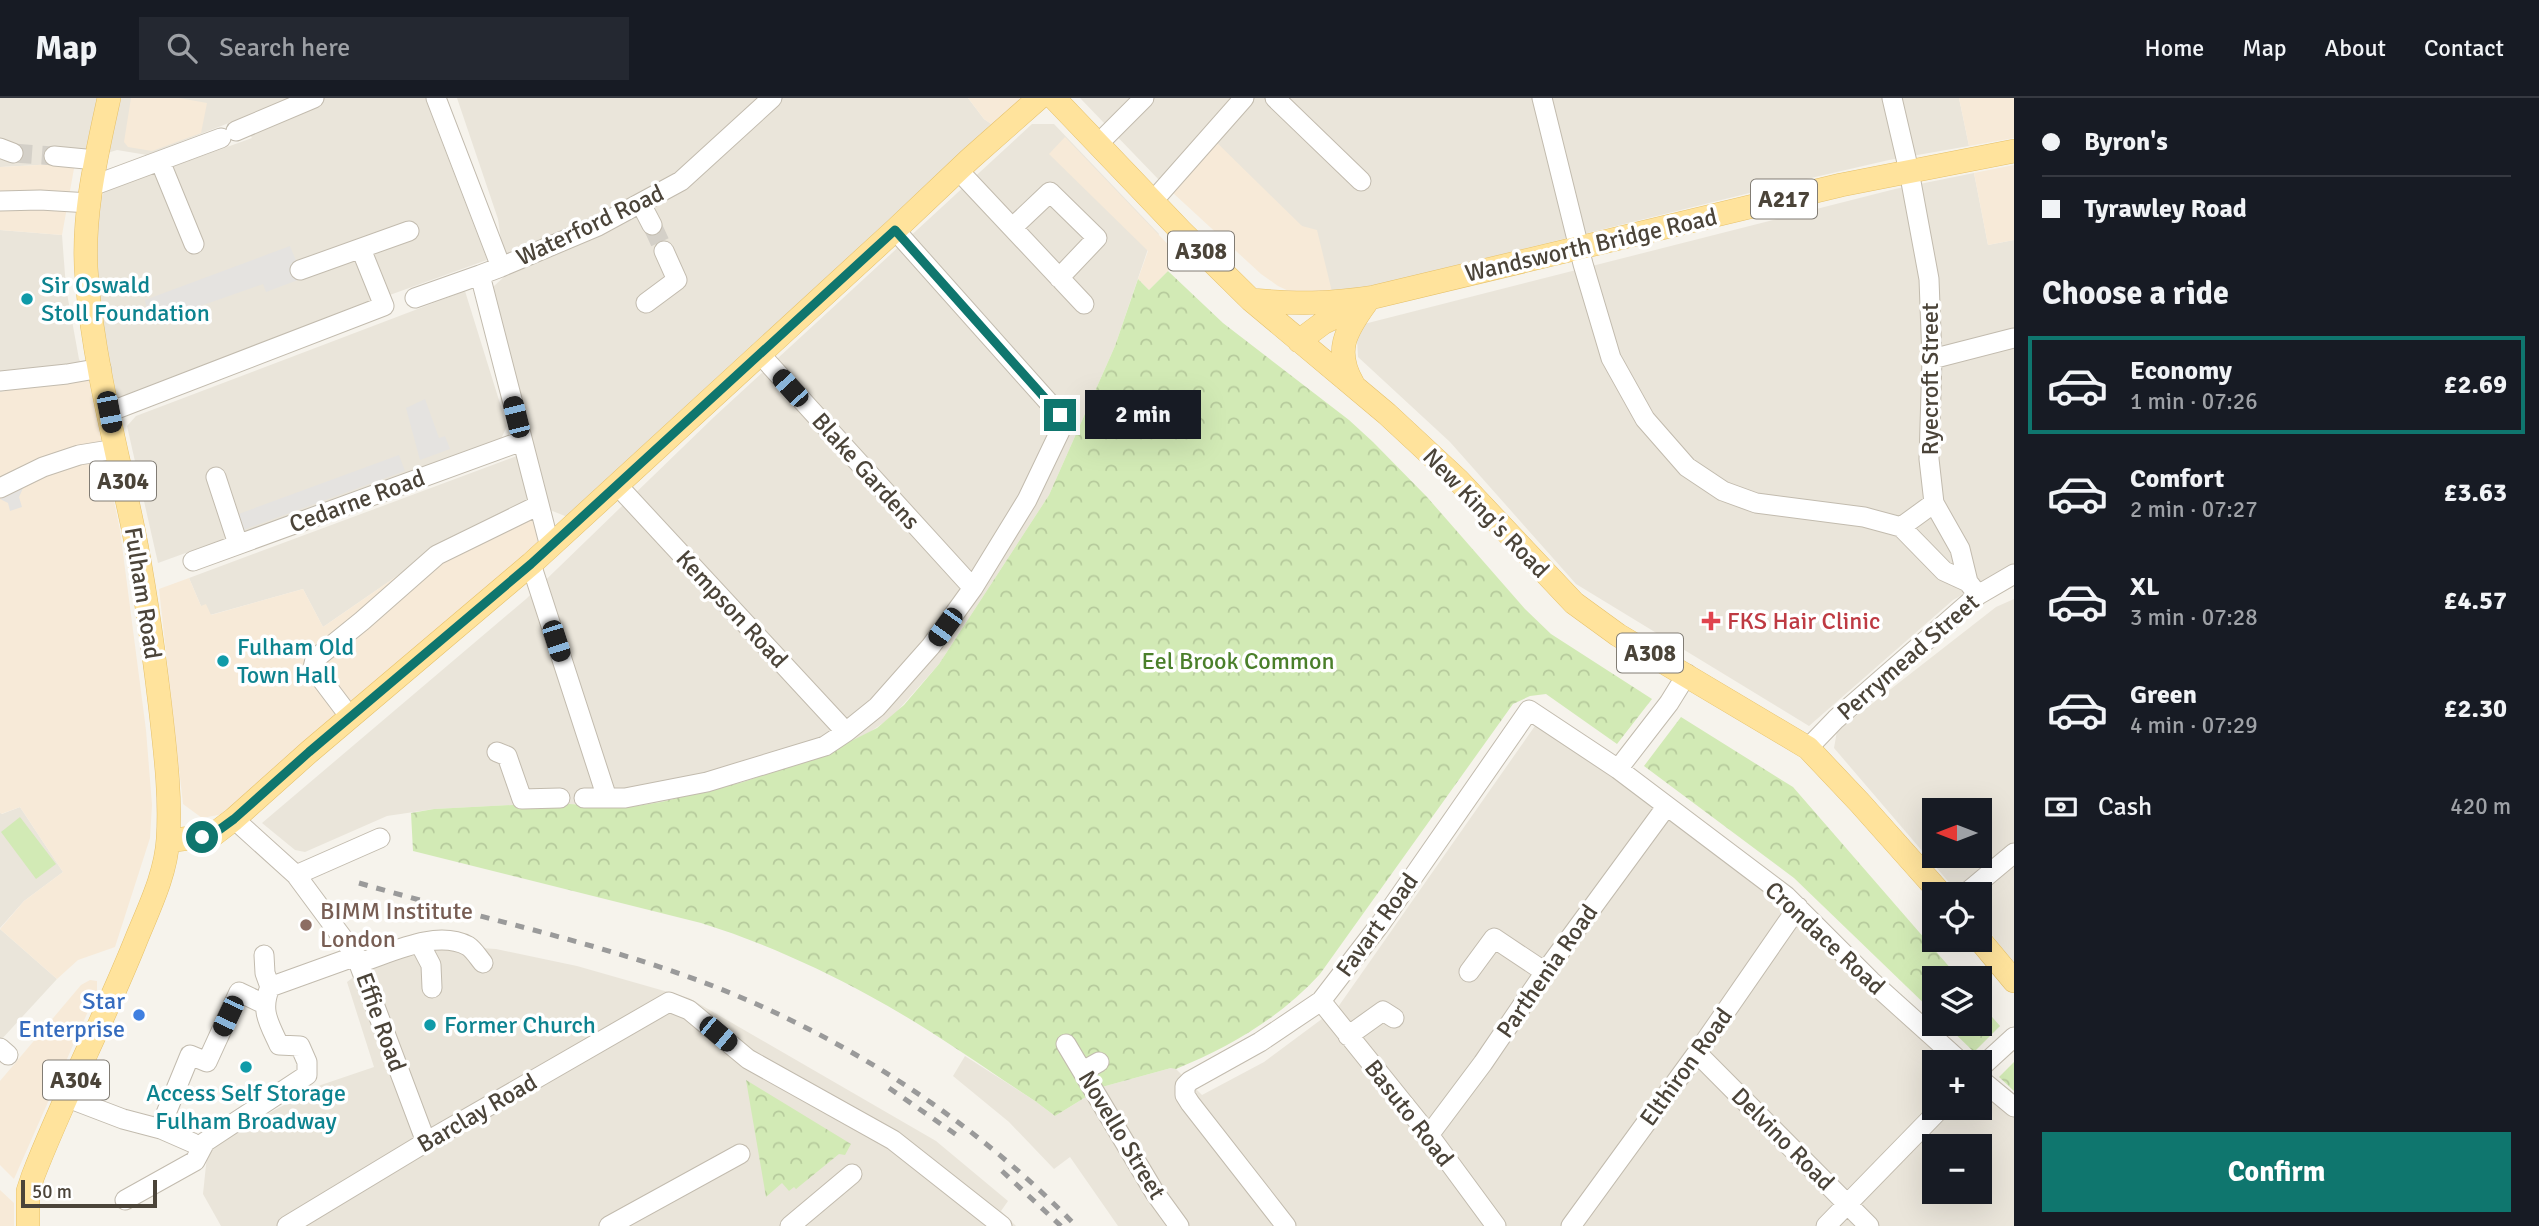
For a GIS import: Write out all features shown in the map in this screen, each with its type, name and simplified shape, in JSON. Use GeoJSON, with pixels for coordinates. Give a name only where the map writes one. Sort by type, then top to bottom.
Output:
{"type":"FeatureCollection","features":[{"type":"Feature","properties":{"kind":"main road","name":"Fulham Road"},"geometry":{"type":"LineString","coordinates":[[109,98],[96,160],[86,234],[87,280],[109,412],[134,531],[155,664],[168,782],[168,841]]}},
{"type":"Feature","properties":{"kind":"main road"},"geometry":{"type":"LineString","coordinates":[[168,841],[212,835],[234,819],[550,547],[1039,98]]}},
{"type":"Feature","properties":{"kind":"main road","name":"New King's Road"},"geometry":{"type":"LineString","coordinates":[[1055,98],[1251,300],[1355,387],[1458,480],[1574,603],[1618,635],[1808,748],[1930,882]]}},
{"type":"Feature","properties":{"kind":"main road","name":"Wandsworth Bridge Road"},"geometry":{"type":"LineString","coordinates":[[1370,300],[1579,247],[1909,171],[2014,151]]}},
{"type":"Feature","properties":{"kind":"main road"},"geometry":{"type":"LineString","coordinates":[[1251,300],[1301,304],[1370,300]]}},
{"type":"Feature","properties":{"kind":"main road"},"geometry":{"type":"LineString","coordinates":[[1355,387],[1343,362],[1343,352],[1349,326],[1370,300]]}},
{"type":"Feature","properties":{"kind":"main road","name":"A217"},"geometry":{"type":"LineString","coordinates":[[1299,341],[1323,323],[1370,300]]}},
{"type":"Feature","properties":{"kind":"main road","name":"A304"},"geometry":{"type":"LineString","coordinates":[[28,1226],[28,1191],[125,970],[159,880],[168,841]]}},
{"type":"Feature","properties":{"kind":"main road"},"geometry":{"type":"LineString","coordinates":[[1990,952],[2014,981]]}},
{"type":"Feature","properties":{"kind":"street"},"geometry":{"type":"LineString","coordinates":[[0,201],[91,194],[160,161],[314,98]]}},
{"type":"Feature","properties":{"kind":"street"},"geometry":{"type":"LineString","coordinates":[[436,98],[501,267]]}},
{"type":"Feature","properties":{"kind":"street","name":"Waterford Road"},"geometry":{"type":"LineString","coordinates":[[480,275],[598,226],[681,181],[772,98]]}},
{"type":"Feature","properties":{"kind":"street"},"geometry":{"type":"LineString","coordinates":[[1098,144],[1144,98]]}},
{"type":"Feature","properties":{"kind":"street"},"geometry":{"type":"LineString","coordinates":[[1153,201],[1244,98]]}},
{"type":"Feature","properties":{"kind":"street"},"geometry":{"type":"LineString","coordinates":[[1275,98],[1361,181]]}},
{"type":"Feature","properties":{"kind":"street"},"geometry":{"type":"LineString","coordinates":[[1542,98],[1579,247],[1611,358],[1645,419],[1687,467],[1723,491],[1756,503],[1864,517],[1901,527],[1944,571],[1973,589]]}},
{"type":"Feature","properties":{"kind":"street","name":"Ryecroft Street"},"geometry":{"type":"LineString","coordinates":[[1892,98],[1929,279],[1932,359],[1929,459],[1934,503],[1960,549],[1973,589]]}},
{"type":"Feature","properties":{"kind":"street"},"geometry":{"type":"LineString","coordinates":[[54,156],[96,160]]}},
{"type":"Feature","properties":{"kind":"street"},"geometry":{"type":"LineString","coordinates":[[160,161],[194,244]]}},
{"type":"Feature","properties":{"kind":"street"},"geometry":{"type":"LineString","coordinates":[[958,170],[1084,304]]}},
{"type":"Feature","properties":{"kind":"street"},"geometry":{"type":"LineString","coordinates":[[1013,228],[1050,192],[1097,238],[1059,278]]}},
{"type":"Feature","properties":{"kind":"street"},"geometry":{"type":"LineString","coordinates":[[641,204],[652,225]]}},
{"type":"Feature","properties":{"kind":"street"},"geometry":{"type":"LineString","coordinates":[[583,798],[625,798],[708,782],[825,746],[846,732],[877,707],[930,646],[973,588],[1027,500],[1061,429],[1062,419],[895,230]]}},
{"type":"Feature","properties":{"kind":"street"},"geometry":{"type":"LineString","coordinates":[[300,270],[408,231]]}},
{"type":"Feature","properties":{"kind":"street"},"geometry":{"type":"LineString","coordinates":[[109,412],[384,306],[361,249]]}},
{"type":"Feature","properties":{"kind":"street"},"geometry":{"type":"LineString","coordinates":[[646,303],[677,280],[664,251]]}},
{"type":"Feature","properties":{"kind":"street"},"geometry":{"type":"LineString","coordinates":[[415,298],[480,275],[550,547]]}},
{"type":"Feature","properties":{"kind":"street"},"geometry":{"type":"LineString","coordinates":[[1932,359],[2014,338]]}},
{"type":"Feature","properties":{"kind":"street","name":"Blake Gardens"},"geometry":{"type":"LineString","coordinates":[[759,353],[973,588]]}},
{"type":"Feature","properties":{"kind":"street"},"geometry":{"type":"LineString","coordinates":[[0,381],[101,368]]}},
{"type":"Feature","properties":{"kind":"street","name":"Cedarne Road"},"geometry":{"type":"LineString","coordinates":[[193,561],[522,441]]}},
{"type":"Feature","properties":{"kind":"street"},"geometry":{"type":"LineString","coordinates":[[0,488],[43,467],[79,455],[116,449]]}},
{"type":"Feature","properties":{"kind":"street"},"geometry":{"type":"LineString","coordinates":[[216,477],[238,544]]}},
{"type":"Feature","properties":{"kind":"street","name":"Kempson Road"},"geometry":{"type":"LineString","coordinates":[[618,486],[846,732]]}},
{"type":"Feature","properties":{"kind":"street"},"geometry":{"type":"LineString","coordinates":[[1901,527],[1934,503]]}},
{"type":"Feature","properties":{"kind":"street"},"geometry":{"type":"LineString","coordinates":[[350,717],[313,668],[315,659],[437,555],[539,505]]}},
{"type":"Feature","properties":{"kind":"street"},"geometry":{"type":"LineString","coordinates":[[531,564],[607,798]]}},
{"type":"Feature","properties":{"kind":"street","name":"Perrymead Street"},"geometry":{"type":"LineString","coordinates":[[1808,748],[1973,589],[2014,574]]}},
{"type":"Feature","properties":{"kind":"street"},"geometry":{"type":"LineString","coordinates":[[1618,769],[1669,703],[1686,674]]}},
{"type":"Feature","properties":{"kind":"street","name":"Crondace Road"},"geometry":{"type":"LineString","coordinates":[[1529,710],[1618,769],[1798,907],[1871,981],[1948,1050]]}},
{"type":"Feature","properties":{"kind":"street","name":"Favart Road"},"geometry":{"type":"LineString","coordinates":[[1286,1226],[1185,1095],[1185,1086],[1260,1042],[1321,1001],[1381,923],[1529,710]]}},
{"type":"Feature","properties":{"kind":"street"},"geometry":{"type":"LineString","coordinates":[[497,752],[507,756],[522,799],[559,798]]}},
{"type":"Feature","properties":{"kind":"street","name":"Parthenia Road"},"geometry":{"type":"LineString","coordinates":[[1429,1135],[1666,807]]}},
{"type":"Feature","properties":{"kind":"street","name":"Effie Road"},"geometry":{"type":"LineString","coordinates":[[234,819],[296,875],[362,972],[426,1142]]}},
{"type":"Feature","properties":{"kind":"street"},"geometry":{"type":"LineString","coordinates":[[296,875],[380,838]]}},
{"type":"Feature","properties":{"kind":"street"},"geometry":{"type":"LineString","coordinates":[[1979,882],[2014,853]]}},
{"type":"Feature","properties":{"kind":"street","name":"Elthiron Road"},"geometry":{"type":"LineString","coordinates":[[1571,1226],[1697,1053],[1798,907]]}},
{"type":"Feature","properties":{"kind":"street"},"geometry":{"type":"LineString","coordinates":[[1469,972],[1494,938],[1545,972]]}},
{"type":"Feature","properties":{"kind":"street"},"geometry":{"type":"LineString","coordinates":[[160,1128],[190,1055],[207,1062],[239,992],[267,995],[362,972],[420,944],[443,940],[471,947],[483,963]]}},
{"type":"Feature","properties":{"kind":"street"},"geometry":{"type":"LineString","coordinates":[[420,944],[431,965],[432,988]]}},
{"type":"Feature","properties":{"kind":"street"},"geometry":{"type":"LineString","coordinates":[[125,1200],[195,1161],[205,1142],[307,1075],[307,1062],[300,1046],[279,1045],[264,1011],[267,995],[264,956]]}},
{"type":"Feature","properties":{"kind":"street","name":"Basuto Road"},"geometry":{"type":"LineString","coordinates":[[1321,1001],[1429,1135],[1496,1226]]}},
{"type":"Feature","properties":{"kind":"street","name":"Barclay Road"},"geometry":{"type":"LineString","coordinates":[[287,1226],[426,1142],[669,1002],[689,1010],[748,1059],[893,1140],[1002,1226]]}},
{"type":"Feature","properties":{"kind":"street"},"geometry":{"type":"LineString","coordinates":[[1348,1036],[1383,1011],[1394,1018]]}},
{"type":"Feature","properties":{"kind":"street"},"geometry":{"type":"LineString","coordinates":[[1992,1057],[2014,1037]]}},
{"type":"Feature","properties":{"kind":"street","name":"Novello Street"},"geometry":{"type":"LineString","coordinates":[[1066,1044],[1091,1066],[1155,1193],[1179,1226]]}},
{"type":"Feature","properties":{"kind":"street","name":"Delvino Road"},"geometry":{"type":"LineString","coordinates":[[1697,1053],[1869,1226]]}},
{"type":"Feature","properties":{"kind":"street"},"geometry":{"type":"LineString","coordinates":[[1992,1089],[2014,1107]]}},
{"type":"Feature","properties":{"kind":"street"},"geometry":{"type":"LineString","coordinates":[[68,1098],[122,1119],[160,1128],[193,1143]]}},
{"type":"Feature","properties":{"kind":"street"},"geometry":{"type":"LineString","coordinates":[[1826,1226],[1929,1120]]}},
{"type":"Feature","properties":{"kind":"street"},"geometry":{"type":"LineString","coordinates":[[608,1226],[740,1154]]}},
{"type":"Feature","properties":{"kind":"street"},"geometry":{"type":"LineString","coordinates":[[790,1226],[852,1174]]}},
{"type":"Feature","properties":{"kind":"shaded area"},"geometry":{"type":"Polygon","coordinates":[[[0,98],[425,98],[487,260],[323,319],[126,399],[113,396],[94,294],[95,206],[105,191],[252,138],[239,119],[147,155],[117,150],[75,163],[0,167],[0,98]]]}},
{"type":"Feature","properties":{"kind":"shaded area"},"geometry":{"type":"Polygon","coordinates":[[[131,98],[179,98],[207,103],[201,133],[152,151],[128,147],[124,142],[131,98]]]}},
{"type":"Feature","properties":{"kind":"shaded area"},"geometry":{"type":"Polygon","coordinates":[[[457,98],[968,98],[984,119],[997,128],[570,518],[550,510],[493,287],[506,275],[498,219],[457,98]]]}},
{"type":"Feature","properties":{"kind":"shaded area"},"geometry":{"type":"Polygon","coordinates":[[[968,98],[1023,98],[997,128],[984,119],[968,98]]]}},
{"type":"Feature","properties":{"kind":"shaded area"},"geometry":{"type":"Polygon","coordinates":[[[1080,98],[1959,98],[1969,146],[1889,160],[1798,181],[1333,296],[1302,226],[1160,181],[1080,98]]]}},
{"type":"Feature","properties":{"kind":"shaded area"},"geometry":{"type":"Polygon","coordinates":[[[1959,98],[2014,98],[2014,138],[1969,146],[1959,98]]]}},
{"type":"Feature","properties":{"kind":"shaded area"},"geometry":{"type":"Polygon","coordinates":[[[1032,124],[1054,124],[1159,234],[1149,246],[1115,346],[1049,495],[939,664],[893,716],[870,732],[827,753],[743,781],[661,802],[630,807],[549,803],[434,809],[387,816],[305,852],[295,850],[262,823],[526,599],[714,417],[1032,124]]]}},
{"type":"Feature","properties":{"kind":"shaded area"},"geometry":{"type":"Polygon","coordinates":[[[1206,132],[1302,226],[1317,230],[1333,296],[1291,292],[1278,286],[1261,274],[1160,181],[1206,132]]]}},
{"type":"Feature","properties":{"kind":"shaded area"},"geometry":{"type":"Polygon","coordinates":[[[1065,137],[1181,258],[1149,290],[1138,279],[1148,251],[1049,154],[1065,137]]]}},
{"type":"Feature","properties":{"kind":"shaded area"},"geometry":{"type":"Polygon","coordinates":[[[75,163],[62,235],[0,230],[0,167],[75,163]]]}},
{"type":"Feature","properties":{"kind":"shaded area"},"geometry":{"type":"Polygon","coordinates":[[[2014,165],[2014,240],[1988,245],[1974,173],[2014,165]]]}},
{"type":"Feature","properties":{"kind":"shaded area"},"geometry":{"type":"Polygon","coordinates":[[[1974,173],[1988,245],[2014,240],[2014,567],[1953,600],[1809,726],[1576,584],[1450,442],[1358,357],[1357,340],[1364,324],[1895,189],[1974,173]]]}},
{"type":"Feature","properties":{"kind":"shaded area"},"geometry":{"type":"Polygon","coordinates":[[[0,230],[62,235],[66,288],[79,359],[89,381],[68,380],[0,392],[0,230]]]}},
{"type":"Feature","properties":{"kind":"shaded area"},"geometry":{"type":"Polygon","coordinates":[[[290,246],[303,278],[266,292],[263,284],[149,324],[145,300],[290,246]]]}},
{"type":"Feature","properties":{"kind":"shaded area"},"geometry":{"type":"Polygon","coordinates":[[[465,291],[507,426],[501,439],[158,563],[127,426],[136,416],[465,291]]]}},
{"type":"Feature","properties":{"kind":"shaded area"},"geometry":{"type":"Polygon","coordinates":[[[68,380],[89,381],[120,530],[146,730],[152,805],[150,838],[115,947],[78,960],[57,979],[0,929],[24,901],[63,872],[20,807],[1,814],[0,812],[0,392],[68,380]]]}},
{"type":"Feature","properties":{"kind":"shaded area"},"geometry":{"type":"Polygon","coordinates":[[[425,399],[439,438],[445,436],[450,449],[420,460],[406,408],[425,399]]]}},
{"type":"Feature","properties":{"kind":"shaded area"},"geometry":{"type":"Polygon","coordinates":[[[399,455],[405,471],[243,530],[236,515],[399,455]]]}},
{"type":"Feature","properties":{"kind":"shaded area"},"geometry":{"type":"Polygon","coordinates":[[[517,456],[531,504],[429,554],[323,627],[303,589],[210,615],[201,606],[189,578],[517,456]]]}},
{"type":"Feature","properties":{"kind":"shaded area"},"geometry":{"type":"Polygon","coordinates":[[[23,488],[19,497],[22,507],[10,511],[8,503],[0,499],[23,488]]]}},
{"type":"Feature","properties":{"kind":"shaded area"},"geometry":{"type":"Polygon","coordinates":[[[531,504],[539,537],[533,552],[229,813],[202,818],[183,804],[159,589],[189,578],[201,606],[206,604],[211,615],[303,589],[323,627],[429,554],[531,504]]]}},
{"type":"Feature","properties":{"kind":"shaded area"},"geometry":{"type":"Polygon","coordinates":[[[2014,599],[2014,964],[1992,935],[1992,882],[1949,882],[1937,868],[1992,868],[1992,798],[1922,798],[1922,851],[1834,748],[1837,731],[1996,607],[2014,599]]]}},
{"type":"Feature","properties":{"kind":"shaded area"},"geometry":{"type":"Polygon","coordinates":[[[1537,723],[1787,903],[1936,1050],[1922,1050],[1922,1120],[1992,1120],[1992,1100],[2014,1117],[2014,1226],[1118,1226],[1070,1157],[1054,1169],[1009,1122],[953,1076],[965,1056],[1055,1116],[1102,1087],[1171,1068],[1175,1068],[1202,1095],[1264,1062],[1338,1007],[1537,723]]]}},
{"type":"Feature","properties":{"kind":"shaded area"},"geometry":{"type":"Polygon","coordinates":[[[20,807],[63,872],[24,901],[0,928],[0,812],[2,814],[20,807]]]}},
{"type":"Feature","properties":{"kind":"shaded area"},"geometry":{"type":"Polygon","coordinates":[[[0,929],[57,979],[0,1041],[0,929]]]}},
{"type":"Feature","properties":{"kind":"shaded area"},"geometry":{"type":"Polygon","coordinates":[[[449,946],[496,949],[577,966],[689,998],[936,1141],[1008,1201],[1001,1211],[1016,1226],[221,1226],[203,1194],[208,1146],[321,1085],[374,1067],[347,982],[369,965],[449,946]]]}},
{"type":"Feature","properties":{"kind":"shaded area"},"geometry":{"type":"Polygon","coordinates":[[[90,980],[97,981],[97,991],[14,1179],[0,1165],[0,1081],[81,985],[90,980]]]}},
{"type":"Feature","properties":{"kind":"shaded area"},"geometry":{"type":"Polygon","coordinates":[[[0,1190],[14,1203],[14,1226],[0,1226],[0,1190]]]}},
{"type":"Feature","properties":{"kind":"green space","name":"Eel Brook Common"},"geometry":{"type":"Polygon","coordinates":[[[1168,271],[1223,323],[1349,420],[1373,442],[1427,497],[1525,609],[1551,634],[1652,699],[1617,744],[1546,694],[1530,696],[1513,704],[1320,974],[1289,1004],[1235,1041],[1196,1060],[1176,1069],[1171,1068],[1102,1087],[1055,1116],[953,1046],[890,1007],[828,974],[765,946],[701,923],[413,851],[411,813],[434,809],[549,803],[630,807],[661,802],[743,782],[827,753],[877,728],[904,705],[939,664],[1049,495],[1115,346],[1138,279],[1149,290],[1168,271]]]}},
{"type":"Feature","properties":{"kind":"green space"},"geometry":{"type":"Polygon","coordinates":[[[1681,717],[1793,787],[1922,935],[1922,952],[1936,952],[1949,966],[1922,966],[1922,1001],[1794,878],[1644,766],[1681,717]]]}},
{"type":"Feature","properties":{"kind":"green space"},"geometry":{"type":"Polygon","coordinates":[[[20,817],[56,864],[36,879],[1,832],[20,817]]]}},
{"type":"Feature","properties":{"kind":"green space"},"geometry":{"type":"Polygon","coordinates":[[[1992,1017],[2000,1026],[1992,1034],[1992,1017]]]}},
{"type":"Feature","properties":{"kind":"green space"},"geometry":{"type":"Polygon","coordinates":[[[1957,1036],[1990,1036],[1976,1050],[1972,1050],[1957,1036]]]}},
{"type":"Feature","properties":{"kind":"green space"},"geometry":{"type":"Polygon","coordinates":[[[2014,1062],[2014,1091],[1999,1077],[2014,1062]]]}},
{"type":"Feature","properties":{"kind":"green space"},"geometry":{"type":"Polygon","coordinates":[[[746,1080],[851,1144],[845,1155],[839,1154],[796,1189],[794,1187],[789,1191],[782,1183],[766,1197],[746,1080]]]}},
{"type":"Feature","properties":{"kind":"tunnel"},"geometry":{"type":"LineString","coordinates":[[13,153],[54,156]]}},
{"type":"Feature","properties":{"kind":"tunnel"},"geometry":{"type":"LineString","coordinates":[[652,225],[664,251]]}},
{"type":"Feature","properties":{"kind":"railway"},"geometry":{"type":"LineString","coordinates":[[359,883],[628,957],[723,990],[779,1014],[886,1073],[937,1107],[1033,1184],[1076,1226]]}},
{"type":"Feature","properties":{"kind":"railway"},"geometry":{"type":"LineString","coordinates":[[889,1088],[961,1138]]}},
{"type":"Feature","properties":{"kind":"railway"},"geometry":{"type":"LineString","coordinates":[[1002,1171],[1061,1226]]}},
{"type":"Feature","properties":{"kind":"place","name":"Sir Oswald Stoll Foundation"},"geometry":{"type":"Point","coordinates":[27,299]}},
{"type":"Feature","properties":{"kind":"place","name":"FKS Hair Clinic"},"geometry":{"type":"Point","coordinates":[1711,621]}},
{"type":"Feature","properties":{"kind":"place","name":"Fulham Old Town Hall"},"geometry":{"type":"Point","coordinates":[223,661]}},
{"type":"Feature","properties":{"kind":"place","name":"BIMM Institute London"},"geometry":{"type":"Point","coordinates":[306,925]}},
{"type":"Feature","properties":{"kind":"place","name":"Star Enterprise"},"geometry":{"type":"Point","coordinates":[139,1015]}},
{"type":"Feature","properties":{"kind":"place","name":"Former Church"},"geometry":{"type":"Point","coordinates":[430,1025]}},
{"type":"Feature","properties":{"kind":"place","name":"Access Self Storage Fulham Broadway"},"geometry":{"type":"Point","coordinates":[246,1067]}},
{"type":"Feature","properties":{"kind":"route"},"geometry":{"type":"LineString","coordinates":[[202,837],[212,835],[234,819],[531,564],[895,230],[1060,415]]}}]}
